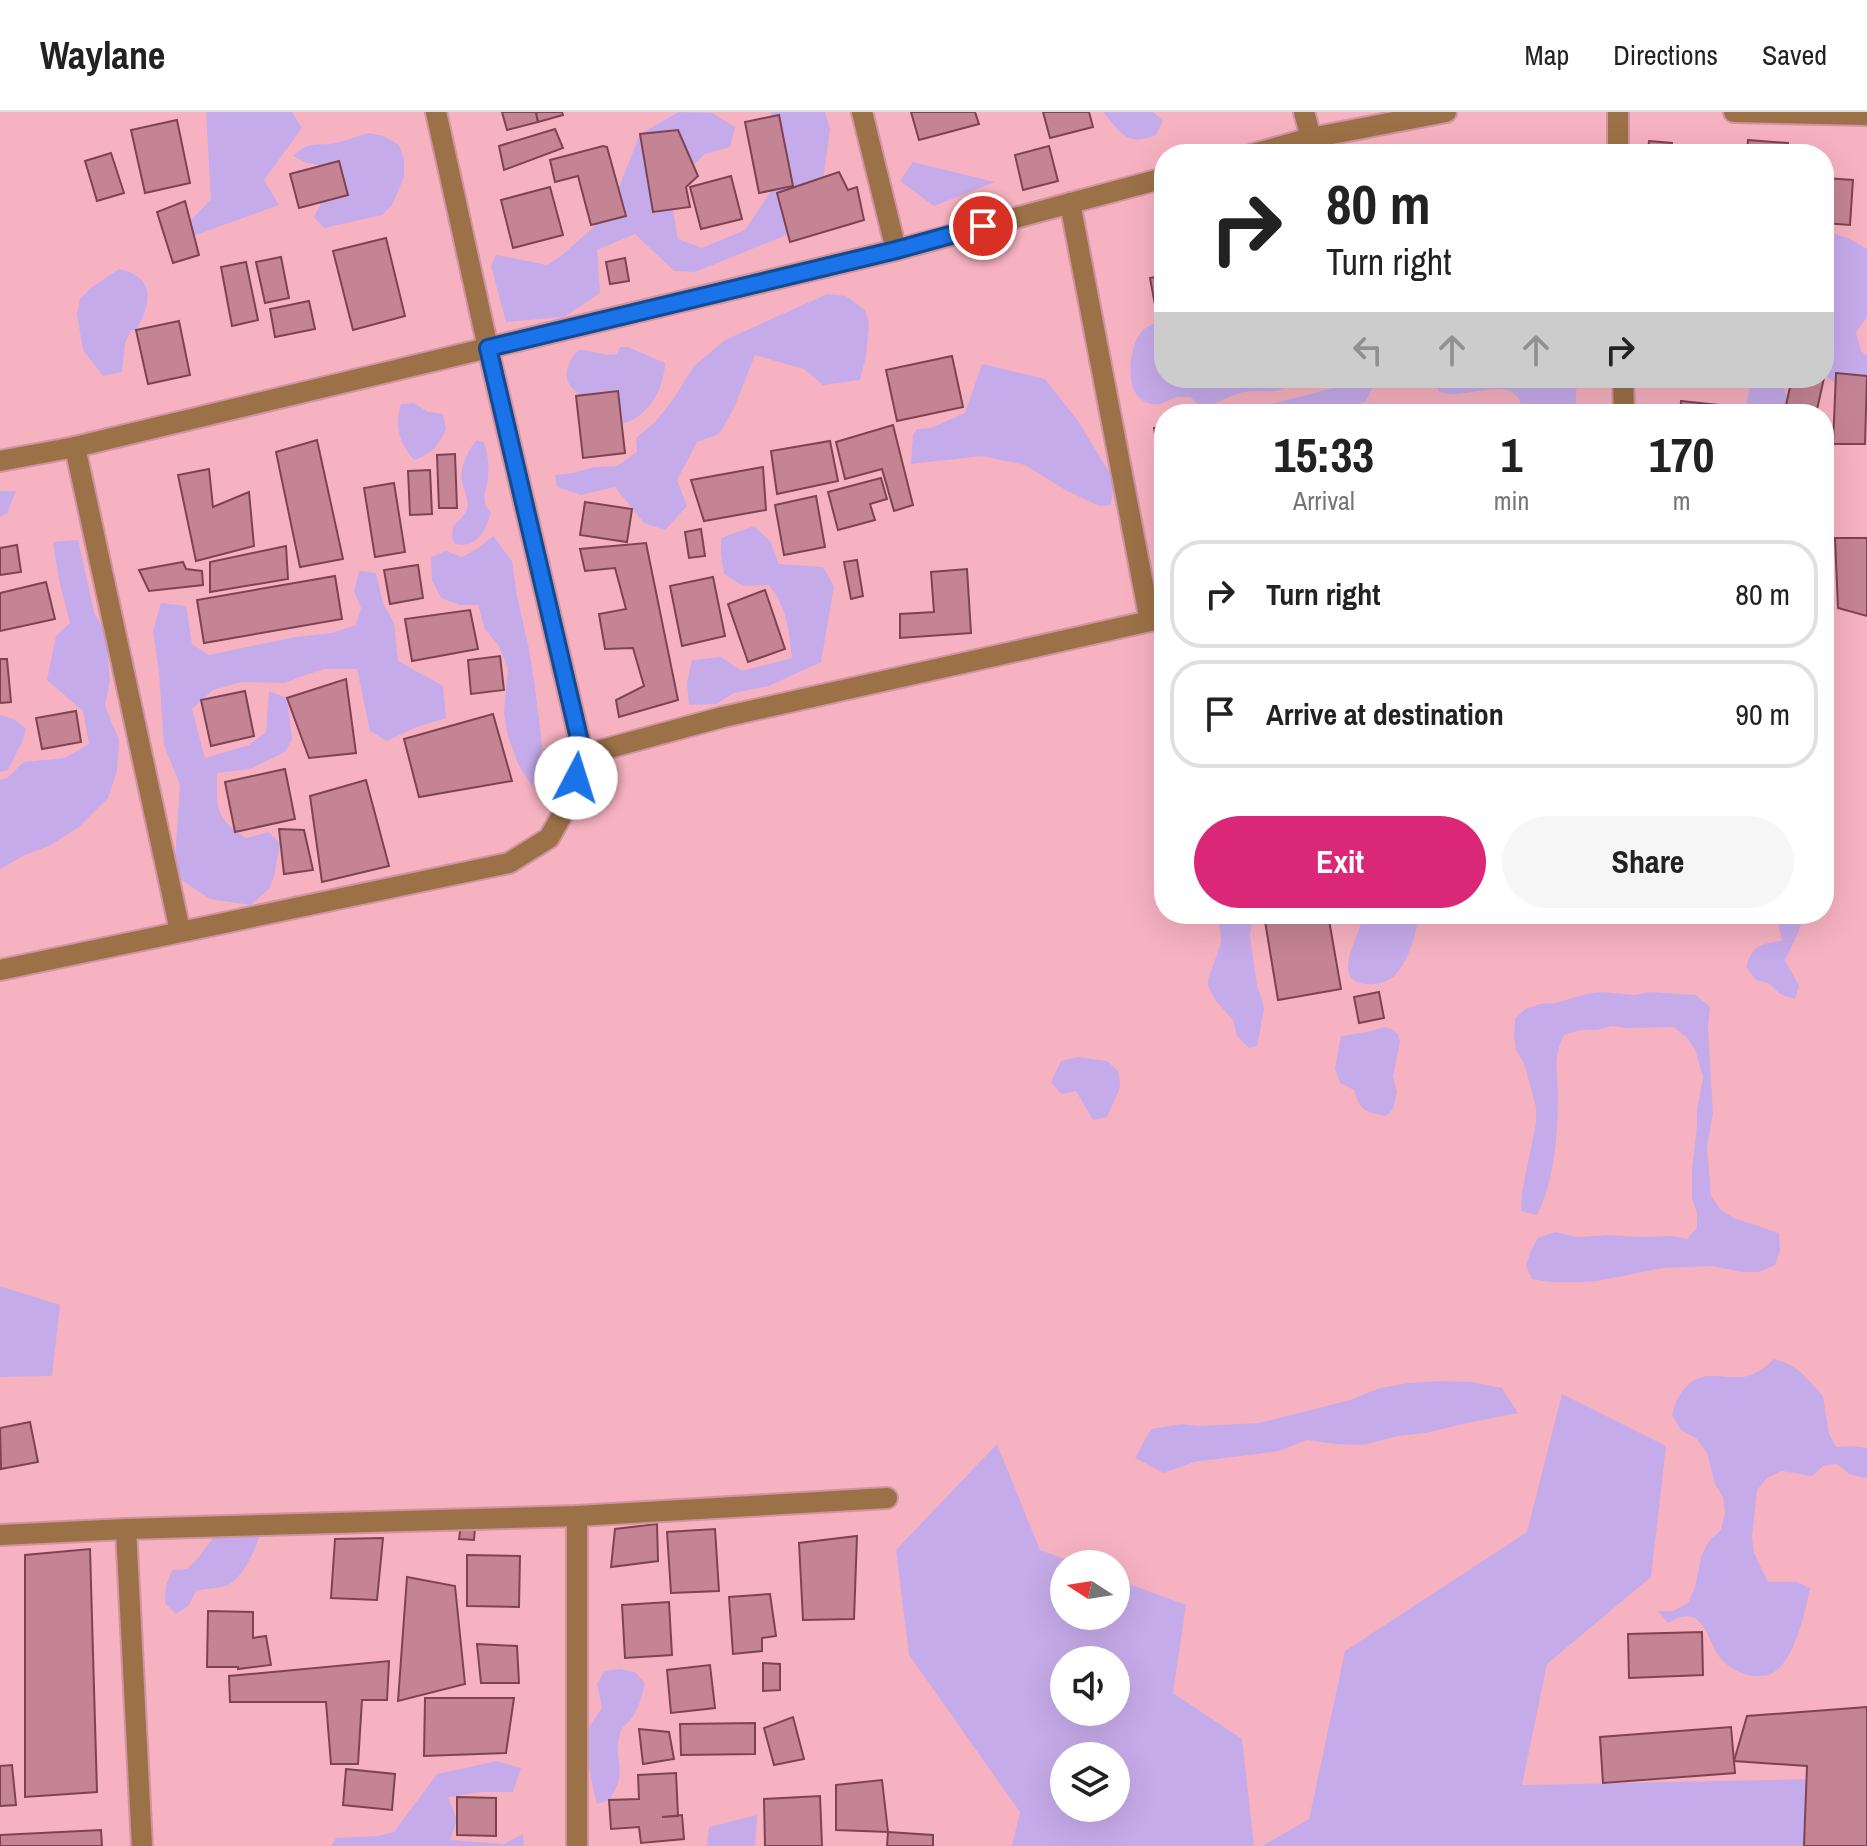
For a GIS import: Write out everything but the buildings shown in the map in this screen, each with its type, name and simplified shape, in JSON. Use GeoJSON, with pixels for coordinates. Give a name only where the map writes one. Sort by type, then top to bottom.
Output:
{"type":"FeatureCollection","features":[{"type":"Feature","properties":{"kind":"street"},"geometry":{"type":"LineString","coordinates":[[0,970],[509,863],[549,838],[570,801],[583,755],[436,112]]}},
{"type":"Feature","properties":{"kind":"street"},"geometry":{"type":"LineString","coordinates":[[862,112],[896,250]]}},
{"type":"Feature","properties":{"kind":"street"},"geometry":{"type":"LineString","coordinates":[[1304,112],[1311,138]]}},
{"type":"Feature","properties":{"kind":"street"},"geometry":{"type":"LineString","coordinates":[[1289,144],[1446,112]]}},
{"type":"Feature","properties":{"kind":"street"},"geometry":{"type":"LineString","coordinates":[[1618,112],[1618,144]]}},
{"type":"Feature","properties":{"kind":"street"},"geometry":{"type":"LineString","coordinates":[[1734,112],[1867,115]]}},
{"type":"Feature","properties":{"kind":"street"},"geometry":{"type":"LineString","coordinates":[[0,461],[75,447],[896,250],[1154,181]]}},
{"type":"Feature","properties":{"kind":"street"},"geometry":{"type":"LineString","coordinates":[[1070,203],[1154,606]]}},
{"type":"Feature","properties":{"kind":"street"},"geometry":{"type":"LineString","coordinates":[[75,447],[180,931]]}},
{"type":"Feature","properties":{"kind":"street"},"geometry":{"type":"LineString","coordinates":[[583,755],[723,717],[1154,621]]}},
{"type":"Feature","properties":{"kind":"street"},"geometry":{"type":"LineString","coordinates":[[0,1535],[577,1516],[887,1498]]}},
{"type":"Feature","properties":{"kind":"street"},"geometry":{"type":"LineString","coordinates":[[577,1516],[577,1846]]}},
{"type":"Feature","properties":{"kind":"street"},"geometry":{"type":"LineString","coordinates":[[126,1529],[142,1846]]}},
{"type":"Feature","properties":{"kind":"shaded area"},"geometry":{"type":"Polygon","coordinates":[[[206,112],[292,112],[302,128],[264,180],[279,205],[168,245],[211,199],[206,112]]]}},
{"type":"Feature","properties":{"kind":"shaded area"},"geometry":{"type":"Polygon","coordinates":[[[679,112],[712,113],[735,127],[730,147],[705,154],[669,187],[678,239],[702,248],[745,230],[771,191],[771,112],[825,112],[830,129],[822,188],[794,232],[695,272],[674,271],[635,234],[597,250],[600,293],[564,317],[506,322],[491,266],[496,255],[547,265],[561,256],[609,213],[640,134],[679,112]]]}},
{"type":"Feature","properties":{"kind":"shaded area"},"geometry":{"type":"Polygon","coordinates":[[[1103,112],[1153,112],[1163,121],[1156,135],[1131,139],[1120,132],[1103,112]]]}},
{"type":"Feature","properties":{"kind":"shaded area"},"geometry":{"type":"Polygon","coordinates":[[[369,133],[384,136],[399,145],[404,160],[404,177],[392,205],[382,215],[324,228],[314,217],[321,203],[335,195],[336,168],[307,163],[293,156],[309,145],[336,143],[369,133]]]}},
{"type":"Feature","properties":{"kind":"shaded area"},"geometry":{"type":"Polygon","coordinates":[[[913,162],[995,182],[934,206],[900,181],[913,162]]]}},
{"type":"Feature","properties":{"kind":"shaded area"},"geometry":{"type":"Polygon","coordinates":[[[1834,233],[1867,249],[1867,316],[1856,333],[1861,351],[1867,356],[1867,389],[1834,381],[1834,233]]]}},
{"type":"Feature","properties":{"kind":"shaded area"},"geometry":{"type":"Polygon","coordinates":[[[119,269],[140,278],[145,285],[147,301],[136,330],[131,330],[125,343],[122,372],[103,376],[83,350],[77,314],[80,299],[119,269]]]}},
{"type":"Feature","properties":{"kind":"shaded area"},"geometry":{"type":"Polygon","coordinates":[[[827,294],[846,296],[865,310],[869,323],[860,380],[823,385],[804,369],[755,355],[734,408],[719,434],[697,442],[677,480],[687,506],[665,530],[644,523],[615,487],[581,495],[557,487],[555,475],[617,466],[637,452],[636,438],[655,422],[672,401],[694,366],[725,340],[827,294]]]}},
{"type":"Feature","properties":{"kind":"shaded area"},"geometry":{"type":"Polygon","coordinates":[[[1154,324],[1154,388],[1284,388],[1244,392],[1214,404],[1198,404],[1190,397],[1177,397],[1160,404],[1148,403],[1135,391],[1130,370],[1137,338],[1154,324]]]}},
{"type":"Feature","properties":{"kind":"shaded area"},"geometry":{"type":"Polygon","coordinates":[[[620,347],[628,347],[665,363],[661,384],[651,404],[635,418],[615,425],[571,387],[567,372],[578,350],[612,355],[617,354],[620,347]]]}},
{"type":"Feature","properties":{"kind":"shaded area"},"geometry":{"type":"Polygon","coordinates":[[[982,364],[1045,379],[1078,421],[1114,480],[1111,505],[1099,506],[1025,465],[982,456],[911,464],[913,435],[917,429],[931,428],[965,413],[982,364]]]}},
{"type":"Feature","properties":{"kind":"shaded area"},"geometry":{"type":"Polygon","coordinates":[[[1333,388],[1372,388],[1366,401],[1359,404],[1272,404],[1333,388]]]}},
{"type":"Feature","properties":{"kind":"shaded area"},"geometry":{"type":"Polygon","coordinates":[[[1438,388],[1576,388],[1576,404],[1520,404],[1512,392],[1502,389],[1449,394],[1438,391],[1438,388]]]}},
{"type":"Feature","properties":{"kind":"shaded area"},"geometry":{"type":"Polygon","coordinates":[[[1749,388],[1784,388],[1789,404],[1747,404],[1749,388]]]}},
{"type":"Feature","properties":{"kind":"shaded area"},"geometry":{"type":"Polygon","coordinates":[[[414,403],[428,412],[443,414],[446,429],[434,449],[414,460],[401,440],[398,420],[401,404],[414,403]]]}},
{"type":"Feature","properties":{"kind":"shaded area"},"geometry":{"type":"Polygon","coordinates":[[[477,440],[484,443],[487,455],[485,500],[491,512],[475,541],[455,544],[453,526],[467,508],[462,481],[463,465],[477,440]]]}},
{"type":"Feature","properties":{"kind":"shaded area"},"geometry":{"type":"Polygon","coordinates":[[[0,491],[16,491],[7,513],[0,517],[0,491]]]}},
{"type":"Feature","properties":{"kind":"shaded area"},"geometry":{"type":"Polygon","coordinates":[[[754,526],[770,541],[779,564],[823,567],[834,586],[821,662],[769,686],[734,693],[716,704],[689,705],[687,683],[692,660],[721,657],[742,671],[792,658],[783,611],[769,585],[743,586],[724,574],[721,538],[754,526]]]}},
{"type":"Feature","properties":{"kind":"shaded area"},"geometry":{"type":"Polygon","coordinates":[[[493,536],[512,561],[535,687],[542,745],[538,774],[532,786],[518,764],[507,733],[504,712],[508,669],[499,646],[485,629],[478,605],[460,605],[441,598],[432,580],[431,557],[446,551],[462,557],[493,536]]]}},
{"type":"Feature","properties":{"kind":"shaded area"},"geometry":{"type":"Polygon","coordinates":[[[78,540],[94,612],[106,635],[110,681],[105,706],[119,740],[117,771],[108,798],[79,827],[49,846],[0,869],[0,780],[7,778],[24,762],[65,758],[89,744],[83,711],[47,680],[56,636],[70,623],[53,542],[78,540]]]}},
{"type":"Feature","properties":{"kind":"shaded area"},"geometry":{"type":"Polygon","coordinates":[[[359,571],[376,573],[383,603],[394,623],[398,661],[443,686],[446,718],[387,741],[370,731],[357,669],[324,669],[285,683],[241,682],[213,690],[192,709],[205,758],[249,745],[266,732],[269,691],[287,698],[292,739],[285,752],[250,769],[217,773],[218,803],[228,824],[246,838],[269,832],[280,843],[269,889],[251,905],[210,899],[174,875],[180,785],[164,745],[153,631],[161,603],[186,606],[192,644],[209,655],[295,637],[332,633],[356,625],[361,608],[354,591],[359,571]]]}},
{"type":"Feature","properties":{"kind":"shaded area"},"geometry":{"type":"Polygon","coordinates":[[[0,715],[14,719],[26,729],[8,770],[0,772],[0,715]]]}},
{"type":"Feature","properties":{"kind":"shaded area"},"geometry":{"type":"Polygon","coordinates":[[[1219,924],[1252,924],[1250,935],[1257,986],[1264,1010],[1257,1046],[1249,1048],[1237,1036],[1233,1020],[1216,1001],[1208,986],[1221,939],[1219,924]]]}},
{"type":"Feature","properties":{"kind":"shaded area"},"geometry":{"type":"Polygon","coordinates":[[[1361,924],[1417,924],[1407,957],[1393,977],[1381,983],[1366,984],[1353,980],[1349,975],[1350,954],[1361,924]]]}},
{"type":"Feature","properties":{"kind":"shaded area"},"geometry":{"type":"Polygon","coordinates":[[[1778,924],[1801,924],[1785,960],[1799,986],[1795,999],[1780,994],[1770,984],[1756,980],[1746,967],[1751,954],[1758,947],[1782,941],[1778,924]]]}},
{"type":"Feature","properties":{"kind":"shaded area"},"geometry":{"type":"Polygon","coordinates":[[[1602,992],[1696,995],[1710,1007],[1708,1027],[1713,1114],[1707,1146],[1711,1196],[1721,1210],[1734,1218],[1779,1233],[1780,1251],[1775,1265],[1759,1272],[1712,1266],[1663,1268],[1598,1281],[1549,1282],[1532,1279],[1526,1266],[1531,1250],[1538,1238],[1555,1232],[1577,1237],[1673,1236],[1687,1239],[1697,1228],[1697,1213],[1692,1199],[1692,1170],[1703,1077],[1695,1049],[1674,1027],[1611,1026],[1564,1035],[1557,1058],[1557,1127],[1551,1173],[1537,1215],[1521,1211],[1536,1107],[1524,1063],[1516,1050],[1515,1019],[1525,1009],[1540,1004],[1602,992]]]}},
{"type":"Feature","properties":{"kind":"shaded area"},"geometry":{"type":"Polygon","coordinates":[[[1384,1027],[1398,1034],[1400,1041],[1393,1077],[1397,1092],[1393,1109],[1386,1116],[1364,1109],[1354,1090],[1340,1083],[1335,1068],[1341,1036],[1384,1027]]]}},
{"type":"Feature","properties":{"kind":"shaded area"},"geometry":{"type":"Polygon","coordinates":[[[1078,1057],[1107,1061],[1119,1072],[1120,1088],[1107,1117],[1093,1120],[1076,1091],[1061,1094],[1051,1082],[1061,1061],[1078,1057]]]}},
{"type":"Feature","properties":{"kind":"shaded area"},"geometry":{"type":"Polygon","coordinates":[[[0,1286],[60,1305],[52,1376],[0,1377],[0,1286]]]}},
{"type":"Feature","properties":{"kind":"shaded area"},"geometry":{"type":"Polygon","coordinates":[[[1774,1359],[1802,1373],[1823,1396],[1829,1434],[1836,1447],[1867,1448],[1867,1477],[1849,1474],[1837,1464],[1823,1466],[1812,1476],[1782,1471],[1767,1478],[1757,1490],[1752,1538],[1754,1553],[1768,1582],[1797,1582],[1810,1588],[1797,1638],[1785,1661],[1768,1675],[1756,1676],[1738,1672],[1723,1661],[1704,1628],[1693,1617],[1686,1616],[1668,1623],[1658,1611],[1673,1611],[1688,1603],[1701,1557],[1708,1542],[1721,1530],[1725,1513],[1723,1497],[1715,1484],[1707,1453],[1696,1438],[1681,1430],[1672,1415],[1677,1400],[1686,1387],[1698,1378],[1747,1376],[1774,1359]]]}},
{"type":"Feature","properties":{"kind":"shaded area"},"geometry":{"type":"Polygon","coordinates":[[[1440,1381],[1471,1382],[1502,1388],[1518,1413],[1364,1445],[1307,1440],[1279,1451],[1194,1462],[1164,1473],[1135,1458],[1151,1429],[1181,1424],[1259,1423],[1350,1400],[1380,1388],[1440,1381]]]}},
{"type":"Feature","properties":{"kind":"shaded area"},"geometry":{"type":"Polygon","coordinates":[[[1562,1394],[1666,1446],[1651,1577],[1547,1664],[1522,1785],[1867,1778],[1851,1846],[1262,1846],[1309,1819],[1345,1651],[1527,1532],[1562,1394]]]}},
{"type":"Feature","properties":{"kind":"shaded area"},"geometry":{"type":"Polygon","coordinates":[[[997,1444],[1040,1550],[1050,1554],[1050,1630],[1130,1630],[1130,1584],[1186,1605],[1173,1693],[1242,1739],[1254,1846],[1012,1846],[1020,1812],[909,1655],[896,1550],[997,1444]]]}},
{"type":"Feature","properties":{"kind":"shaded area"},"geometry":{"type":"Polygon","coordinates":[[[250,1520],[260,1535],[241,1574],[229,1585],[196,1591],[189,1605],[176,1614],[165,1603],[166,1586],[172,1570],[187,1569],[221,1527],[250,1520]]]}},
{"type":"Feature","properties":{"kind":"shaded area"},"geometry":{"type":"Polygon","coordinates":[[[620,1669],[635,1672],[645,1683],[636,1711],[620,1733],[620,1773],[615,1790],[609,1800],[597,1804],[586,1737],[602,1708],[597,1684],[604,1671],[620,1669]]]}},
{"type":"Feature","properties":{"kind":"shaded area"},"geometry":{"type":"Polygon","coordinates":[[[497,1761],[521,1768],[513,1792],[480,1792],[448,1797],[457,1820],[450,1840],[504,1844],[523,1834],[524,1846],[331,1846],[336,1838],[379,1836],[394,1832],[437,1774],[497,1761]]]}},
{"type":"Feature","properties":{"kind":"shaded area"},"geometry":{"type":"Polygon","coordinates":[[[757,1815],[755,1846],[707,1846],[709,1827],[757,1815]]]}},
{"type":"Feature","properties":{"kind":"route"},"geometry":{"type":"LineString","coordinates":[[576,778],[583,755],[488,348],[896,250],[983,226]]}}]}
